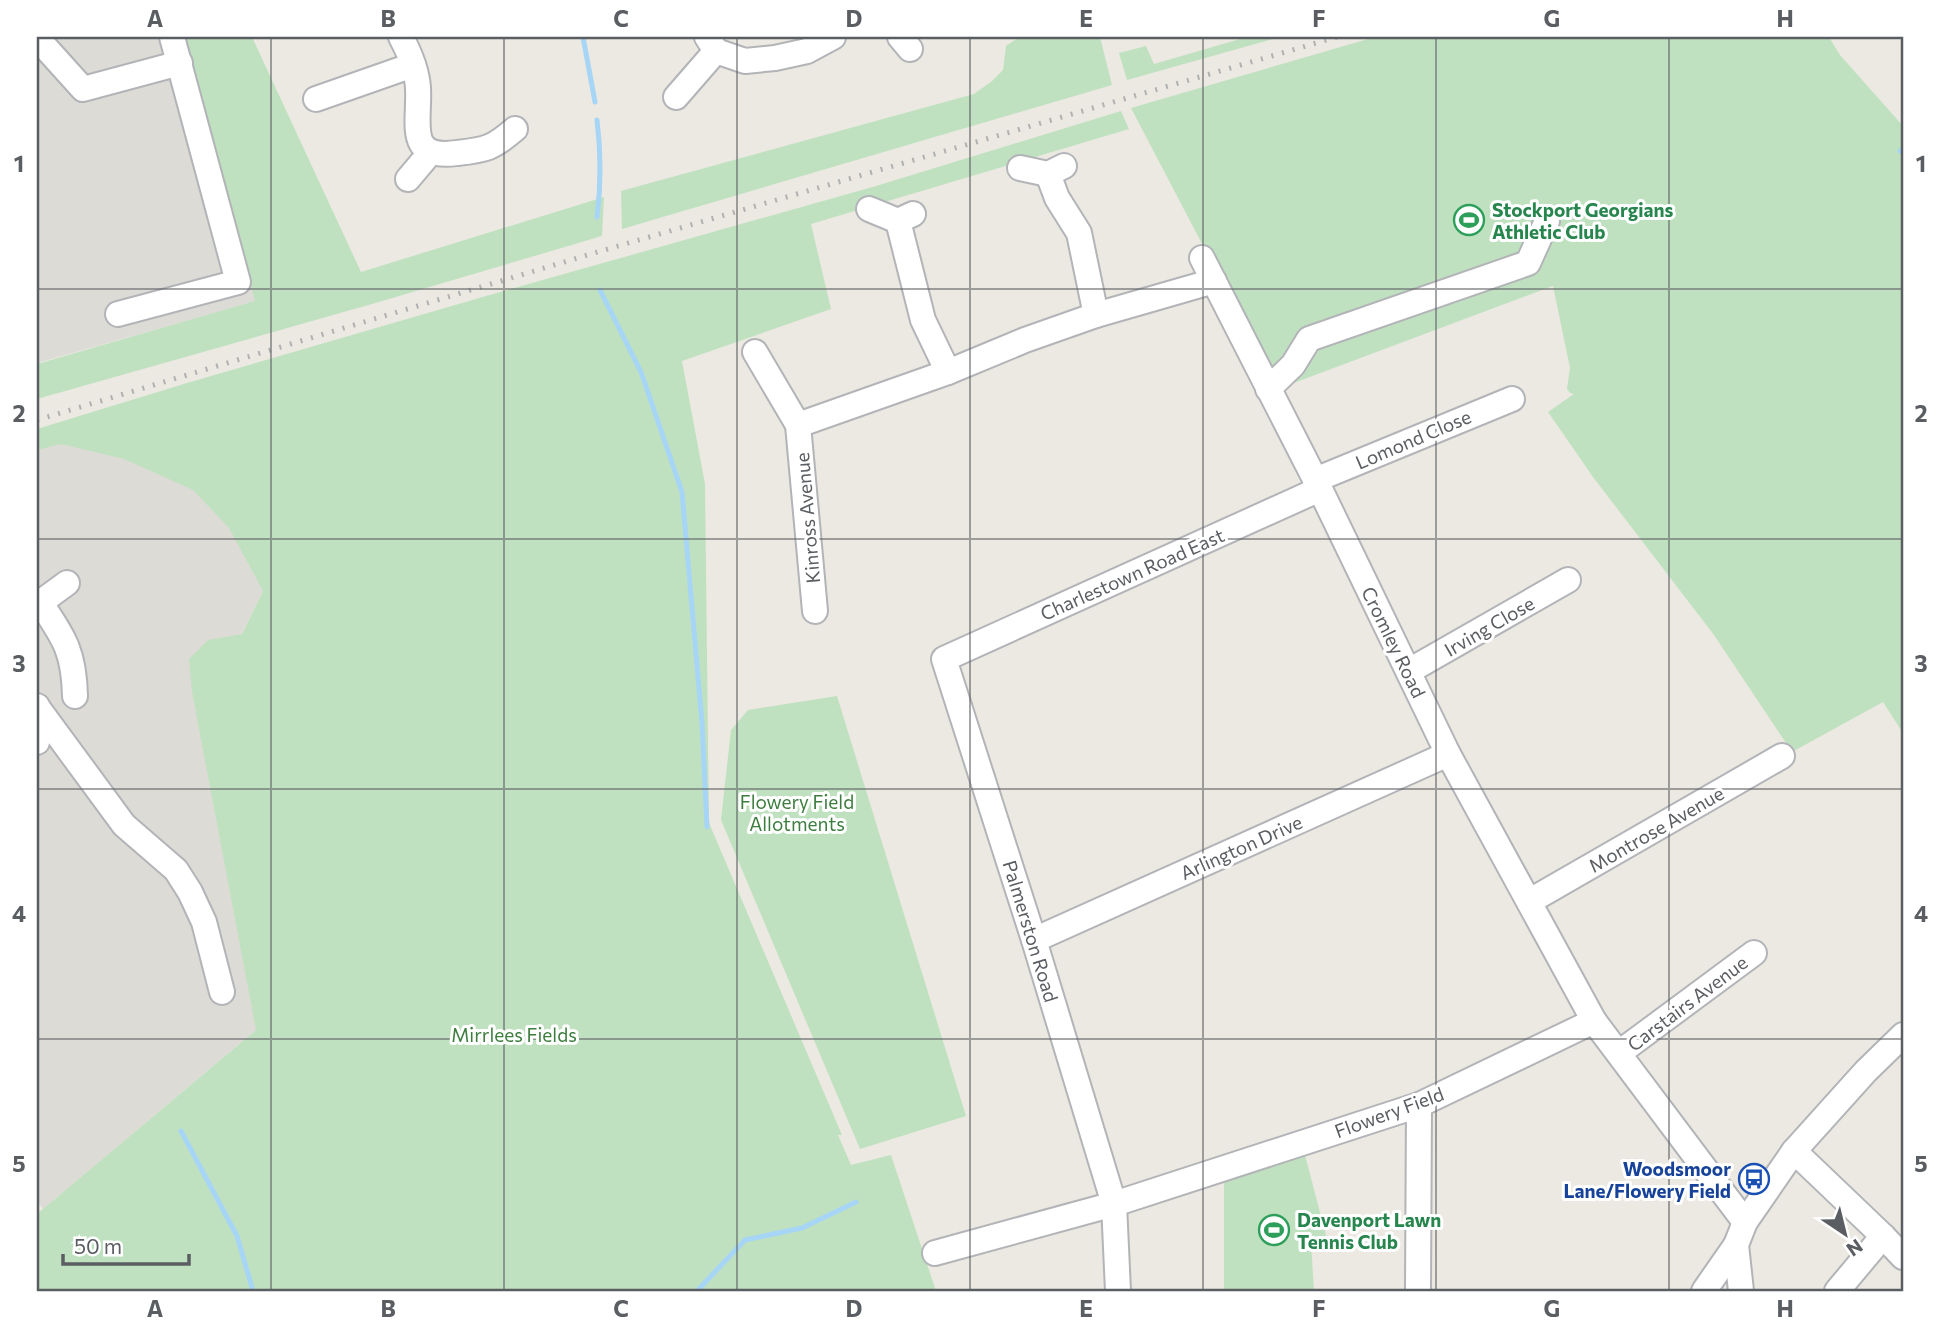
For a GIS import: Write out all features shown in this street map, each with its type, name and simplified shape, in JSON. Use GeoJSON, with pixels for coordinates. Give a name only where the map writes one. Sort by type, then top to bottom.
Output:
{"type":"FeatureCollection","features":[{"type":"Feature","properties":{"kind":"street"},"geometry":{"type":"LineString","coordinates":[[118,314],[238,282],[172,37]]}},
{"type":"Feature","properties":{"kind":"street"},"geometry":{"type":"LineString","coordinates":[[401,37],[409,51],[418,85],[419,139],[430,153],[443,155],[485,150],[499,143],[515,129]]}},
{"type":"Feature","properties":{"kind":"street"},"geometry":{"type":"LineString","coordinates":[[676,97],[711,44],[745,61],[807,51],[833,37]]}},
{"type":"Feature","properties":{"kind":"street"},"geometry":{"type":"LineString","coordinates":[[37,38],[83,89],[180,63]]}},
{"type":"Feature","properties":{"kind":"street"},"geometry":{"type":"LineString","coordinates":[[316,99],[413,65]]}},
{"type":"Feature","properties":{"kind":"street"},"geometry":{"type":"LineString","coordinates":[[408,179],[430,153]]}},
{"type":"Feature","properties":{"kind":"street"},"geometry":{"type":"LineString","coordinates":[[1020,168],[1056,170],[1057,198],[1079,233],[1096,316]]}},
{"type":"Feature","properties":{"kind":"street"},"geometry":{"type":"LineString","coordinates":[[869,209],[906,217],[923,320],[948,372]]}},
{"type":"Feature","properties":{"kind":"street"},"geometry":{"type":"LineString","coordinates":[[1268,389],[1293,365],[1309,339],[1528,263],[1547,221]]}},
{"type":"Feature","properties":{"kind":"street","name":"Cromley Road"},"geometry":{"type":"LineString","coordinates":[[1202,258],[1317,485],[1448,754],[1594,1021]]}},
{"type":"Feature","properties":{"kind":"street","name":"Kinross Avenue"},"geometry":{"type":"LineString","coordinates":[[798,425],[948,372],[1025,340],[1214,281]]}},
{"type":"Feature","properties":{"kind":"street","name":"Kinross Avenue"},"geometry":{"type":"LineString","coordinates":[[755,352],[798,425],[815,611]]}},
{"type":"Feature","properties":{"kind":"street","name":"Lomond Close"},"geometry":{"type":"LineString","coordinates":[[1317,485],[1512,398]]}},
{"type":"Feature","properties":{"kind":"street","name":"Charlestown Road East"},"geometry":{"type":"LineString","coordinates":[[944,659],[1317,485]]}},
{"type":"Feature","properties":{"kind":"street","name":"Irving Close"},"geometry":{"type":"LineString","coordinates":[[1409,671],[1568,580]]}},
{"type":"Feature","properties":{"kind":"street"},"geometry":{"type":"LineString","coordinates":[[67,583],[38,604],[63,637],[70,654],[74,666],[75,696]]}},
{"type":"Feature","properties":{"kind":"street","name":"Palmerston Road"},"geometry":{"type":"LineString","coordinates":[[944,659],[1034,940],[1114,1204],[1118,1291]]}},
{"type":"Feature","properties":{"kind":"street"},"geometry":{"type":"LineString","coordinates":[[37,707],[40,726],[37,742]]}},
{"type":"Feature","properties":{"kind":"street"},"geometry":{"type":"LineString","coordinates":[[37,707],[124,825],[176,870],[204,922],[222,992]]}},
{"type":"Feature","properties":{"kind":"street","name":"Arlington Drive"},"geometry":{"type":"LineString","coordinates":[[1034,940],[1448,754]]}},
{"type":"Feature","properties":{"kind":"street","name":"Montrose Avenue"},"geometry":{"type":"LineString","coordinates":[[1530,901],[1782,756]]}},
{"type":"Feature","properties":{"kind":"street","name":"Carstairs Avenue"},"geometry":{"type":"LineString","coordinates":[[1619,1053],[1754,953]]}},
{"type":"Feature","properties":{"kind":"street"},"geometry":{"type":"LineString","coordinates":[[1594,1021],[1745,1222]]}},
{"type":"Feature","properties":{"kind":"street","name":"Flowery Field"},"geometry":{"type":"LineString","coordinates":[[935,1253],[1114,1204],[1419,1105],[1594,1021]]}},
{"type":"Feature","properties":{"kind":"street"},"geometry":{"type":"LineString","coordinates":[[1704,1291],[1736,1245],[1745,1222],[1794,1151],[1866,1071],[1903,1035]]}},
{"type":"Feature","properties":{"kind":"street"},"geometry":{"type":"LineString","coordinates":[[1418,1291],[1419,1105]]}},
{"type":"Feature","properties":{"kind":"street"},"geometry":{"type":"LineString","coordinates":[[1794,1151],[1903,1257]]}},
{"type":"Feature","properties":{"kind":"street"},"geometry":{"type":"LineString","coordinates":[[1837,1291],[1883,1236]]}},
{"type":"Feature","properties":{"kind":"street"},"geometry":{"type":"LineString","coordinates":[[1736,1245],[1741,1291]]}},
{"type":"Feature","properties":{"kind":"shaded area"},"geometry":{"type":"Polygon","coordinates":[[[37,37],[251,37],[360,272],[37,363],[37,37]]]}},
{"type":"Feature","properties":{"kind":"shaded area"},"geometry":{"type":"Polygon","coordinates":[[[194,388],[263,591],[199,719],[257,1029],[43,1209],[37,1201],[37,435],[194,388]]]}},
{"type":"Feature","properties":{"kind":"green space"},"geometry":{"type":"Polygon","coordinates":[[[186,37],[252,37],[361,272],[604,197],[602,236],[37,399],[37,364],[255,301],[186,37]]]}},
{"type":"Feature","properties":{"kind":"green space"},"geometry":{"type":"Polygon","coordinates":[[[1019,37],[1100,37],[1112,85],[622,229],[621,191],[974,94],[1003,70],[1006,46],[1019,37]]]}},
{"type":"Feature","properties":{"kind":"green space"},"geometry":{"type":"Polygon","coordinates":[[[1247,37],[1280,37],[1127,80],[1119,53],[1146,46],[1154,64],[1247,37]]]}},
{"type":"Feature","properties":{"kind":"green space"},"geometry":{"type":"Polygon","coordinates":[[[1375,37],[1829,37],[1840,55],[1903,126],[1903,733],[1883,702],[1792,752],[1714,635],[1593,477],[1548,412],[1574,394],[1567,389],[1570,368],[1553,286],[1283,387],[1273,368],[1268,370],[1131,108],[1375,37]]]}},
{"type":"Feature","properties":{"kind":"green space","name":"Mirrlees Fields"},"geometry":{"type":"Polygon","coordinates":[[[1121,111],[1129,129],[811,224],[831,309],[682,361],[705,484],[709,823],[842,1135],[838,1135],[851,1165],[891,1155],[936,1291],[37,1291],[37,1214],[256,1030],[192,692],[189,659],[208,640],[242,634],[263,591],[229,528],[193,490],[124,459],[61,444],[37,450],[37,429],[486,296],[876,186],[1121,111]]]}},
{"type":"Feature","properties":{"kind":"green space","name":"Flowery Field Allotments"},"geometry":{"type":"Polygon","coordinates":[[[837,696],[966,1116],[860,1149],[721,820],[731,730],[748,710],[837,696]]]}},
{"type":"Feature","properties":{"kind":"green space","name":"Davenport Lawn Tennis Club"},"geometry":{"type":"Polygon","coordinates":[[[1305,1155],[1327,1239],[1311,1243],[1314,1291],[1224,1291],[1224,1181],[1305,1155]]]}},
{"type":"Feature","properties":{"kind":"waterway"},"geometry":{"type":"LineString","coordinates":[[583,37],[595,102]]}},
{"type":"Feature","properties":{"kind":"waterway"},"geometry":{"type":"LineString","coordinates":[[597,120],[600,168],[597,217]]}},
{"type":"Feature","properties":{"kind":"waterway"},"geometry":{"type":"LineString","coordinates":[[600,290],[641,372],[682,492],[702,723],[707,827]]}},
{"type":"Feature","properties":{"kind":"waterway"},"geometry":{"type":"LineString","coordinates":[[181,1131],[237,1236],[253,1291]]}},
{"type":"Feature","properties":{"kind":"waterway"},"geometry":{"type":"LineString","coordinates":[[697,1291],[745,1240],[802,1228],[856,1202]]}},
{"type":"Feature","properties":{"kind":"railway"},"geometry":{"type":"LineString","coordinates":[[37,420],[601,251],[1337,37]]}},
{"type":"Feature","properties":{"kind":"place","name":"Stockport Georgians Athletic Club"},"geometry":{"type":"Point","coordinates":[1469,220]}},
{"type":"Feature","properties":{"kind":"place","name":"Woodsmoor Lane/Flowery Field"},"geometry":{"type":"Point","coordinates":[1754,1179]}},
{"type":"Feature","properties":{"kind":"place","name":"Davenport Lawn Tennis Club"},"geometry":{"type":"Point","coordinates":[1274,1230]}}]}
